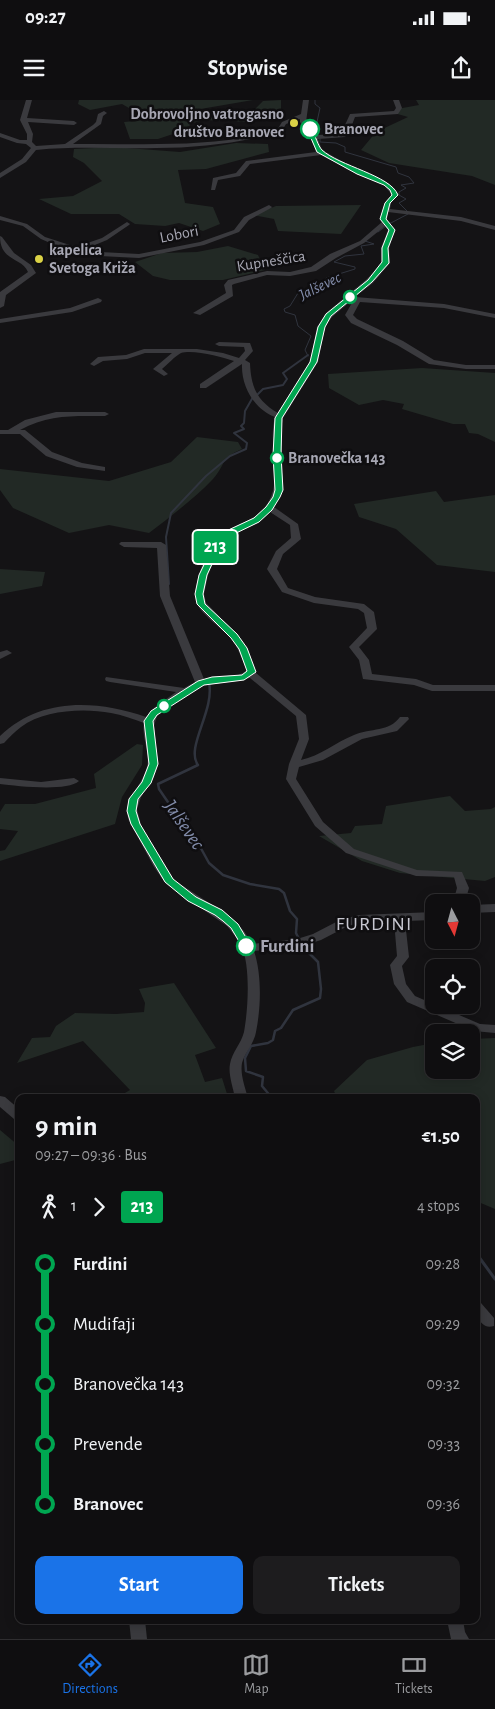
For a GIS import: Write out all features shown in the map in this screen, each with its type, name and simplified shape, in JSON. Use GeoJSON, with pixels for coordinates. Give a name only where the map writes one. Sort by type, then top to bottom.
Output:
{"type":"FeatureCollection","features":[{"type":"Feature","properties":{"kind":"street"},"geometry":{"type":"LineString","coordinates":[[28,142],[30,134],[23,120],[23,113],[29,100]]}},
{"type":"Feature","properties":{"kind":"street"},"geometry":{"type":"LineString","coordinates":[[241,1094],[236,1072],[237,1062],[251,1029],[252,988],[248,948],[235,926],[218,912],[192,899],[169,880],[136,824],[132,811],[133,799],[146,783],[154,764],[148,721],[154,713],[186,691],[206,682],[244,677],[252,672],[250,662],[243,648],[234,636],[201,604],[199,594],[203,575],[218,541],[225,535],[256,520],[269,508],[279,490],[277,429],[280,416],[314,362],[322,327],[333,310],[353,299],[386,263],[385,248],[392,230],[383,219],[388,203],[395,195],[393,190],[386,184],[359,173],[322,153],[303,122],[306,100]]}},
{"type":"Feature","properties":{"kind":"street"},"geometry":{"type":"LineString","coordinates":[[314,138],[343,136],[352,116],[396,113],[399,108],[396,100]]}},
{"type":"Feature","properties":{"kind":"street"},"geometry":{"type":"LineString","coordinates":[[67,146],[74,138],[100,123],[100,115],[104,113]]}},
{"type":"Feature","properties":{"kind":"street"},"geometry":{"type":"LineString","coordinates":[[0,135],[20,142],[28,142],[34,148],[207,144],[276,132],[284,123],[304,115]]}},
{"type":"Feature","properties":{"kind":"street"},"geometry":{"type":"LineString","coordinates":[[23,120],[74,124]]}},
{"type":"Feature","properties":{"kind":"street"},"geometry":{"type":"LineString","coordinates":[[0,176],[28,157],[34,148]]}},
{"type":"Feature","properties":{"kind":"street"},"geometry":{"type":"LineString","coordinates":[[213,189],[215,179],[238,175],[248,162],[322,153]]}},
{"type":"Feature","properties":{"kind":"street","name":"Lobori"},"geometry":{"type":"LineString","coordinates":[[0,218],[25,225],[43,238],[77,248],[106,255],[139,256],[202,244],[237,231],[241,223],[248,217],[270,207]]}},
{"type":"Feature","properties":{"kind":"street"},"geometry":{"type":"LineString","coordinates":[[385,210],[461,219],[495,228]]}},
{"type":"Feature","properties":{"kind":"street"},"geometry":{"type":"LineString","coordinates":[[77,248],[94,244],[109,237],[128,224]]}},
{"type":"Feature","properties":{"kind":"street","name":"Kupneščica"},"geometry":{"type":"LineString","coordinates":[[197,313],[230,294],[228,284],[231,282],[267,274],[290,274],[313,269],[333,256],[362,242],[386,224]]}},
{"type":"Feature","properties":{"kind":"street"},"geometry":{"type":"LineString","coordinates":[[0,238],[11,255],[26,264],[31,269],[32,274],[3,294],[0,306]]}},
{"type":"Feature","properties":{"kind":"street"},"geometry":{"type":"LineString","coordinates":[[353,299],[473,310],[495,316]]}},
{"type":"Feature","properties":{"kind":"street"},"geometry":{"type":"LineString","coordinates":[[353,299],[350,315],[354,321],[400,342],[432,362],[448,365],[495,367]]}},
{"type":"Feature","properties":{"kind":"street"},"geometry":{"type":"LineString","coordinates":[[0,321],[72,310],[98,300]]}},
{"type":"Feature","properties":{"kind":"street"},"geometry":{"type":"LineString","coordinates":[[203,386],[241,360],[249,351],[247,345],[220,344]]}},
{"type":"Feature","properties":{"kind":"street"},"geometry":{"type":"LineString","coordinates":[[94,364],[101,359],[127,358],[144,351],[208,352],[241,360],[246,363],[246,377],[252,392],[270,413],[280,416]]}},
{"type":"Feature","properties":{"kind":"street"},"geometry":{"type":"LineString","coordinates":[[164,374],[157,369],[178,352]]}},
{"type":"Feature","properties":{"kind":"street"},"geometry":{"type":"LineString","coordinates":[[10,431],[28,422],[56,414],[105,414]]}},
{"type":"Feature","properties":{"kind":"street"},"geometry":{"type":"LineString","coordinates":[[0,432],[10,431],[27,434],[49,454],[80,465],[102,469]]}},
{"type":"Feature","properties":{"kind":"street"},"geometry":{"type":"LineString","coordinates":[[269,508],[294,524],[296,532],[296,539],[279,553],[272,569],[285,590],[314,600],[361,606],[369,612],[372,629],[354,647],[364,660],[367,676],[416,682],[432,688],[495,688]]}},
{"type":"Feature","properties":{"kind":"street"},"geometry":{"type":"LineString","coordinates":[[124,544],[161,545],[165,596],[206,682]]}},
{"type":"Feature","properties":{"kind":"street"},"geometry":{"type":"LineString","coordinates":[[250,674],[258,678],[301,715],[304,739],[294,764],[291,779],[319,824],[350,851],[416,873],[458,874],[463,888],[461,894]]}},
{"type":"Feature","properties":{"kind":"street"},"geometry":{"type":"LineString","coordinates":[[110,679],[186,691]]}},
{"type":"Feature","properties":{"kind":"street"},"geometry":{"type":"LineString","coordinates":[[0,741],[17,725],[31,717],[63,710],[107,708],[148,721]]}},
{"type":"Feature","properties":{"kind":"street"},"geometry":{"type":"LineString","coordinates":[[294,764],[305,763],[320,757],[356,738],[393,729],[404,718]]}},
{"type":"Feature","properties":{"kind":"street"},"geometry":{"type":"LineString","coordinates":[[0,781],[41,785],[74,781]]}},
{"type":"Feature","properties":{"kind":"street"},"geometry":{"type":"LineString","coordinates":[[480,909],[495,908]]}},
{"type":"Feature","properties":{"kind":"street"},"geometry":{"type":"LineString","coordinates":[[248,948],[298,943],[317,937],[344,923],[359,919],[425,916]]}},
{"type":"Feature","properties":{"kind":"street"},"geometry":{"type":"LineString","coordinates":[[399,917],[403,957],[396,965],[400,984],[411,999],[478,1028],[495,1029]]}},
{"type":"Feature","properties":{"kind":"street"},"geometry":{"type":"LineString","coordinates":[[0,1100],[15,1113]]}},
{"type":"Feature","properties":{"kind":"street"},"geometry":{"type":"LineString","coordinates":[[480,1312],[489,1322]]}},
{"type":"Feature","properties":{"kind":"street"},"geometry":{"type":"LineString","coordinates":[[138,1624],[139,1639]]}},
{"type":"Feature","properties":{"kind":"street"},"geometry":{"type":"LineString","coordinates":[[456,1624],[457,1635],[461,1639]]}},
{"type":"Feature","properties":{"kind":"shaded area"},"geometry":{"type":"Polygon","coordinates":[[[79,100],[253,100],[160,116],[141,115],[122,104],[90,110],[78,104],[79,100]]]}},
{"type":"Feature","properties":{"kind":"shaded area"},"geometry":{"type":"Polygon","coordinates":[[[281,100],[281,116],[249,122],[205,120],[192,123],[185,130],[158,139],[130,139],[124,122],[210,114],[206,110],[254,110],[263,101],[281,100]]]}},
{"type":"Feature","properties":{"kind":"shaded area"},"geometry":{"type":"Polygon","coordinates":[[[416,100],[495,100],[495,185],[472,176],[389,163],[361,150],[376,132],[408,117],[394,113],[397,109],[419,105],[416,100]]]}},
{"type":"Feature","properties":{"kind":"shaded area"},"geometry":{"type":"Polygon","coordinates":[[[236,143],[268,144],[269,152],[206,169],[178,170],[185,203],[213,207],[220,224],[203,231],[179,223],[165,226],[135,224],[119,214],[71,214],[39,199],[73,196],[102,181],[84,163],[73,157],[74,149],[114,147],[180,152],[236,143]]]}},
{"type":"Feature","properties":{"kind":"shaded area"},"geometry":{"type":"Polygon","coordinates":[[[361,205],[341,234],[278,231],[274,219],[253,215],[276,206],[361,205]]]}},
{"type":"Feature","properties":{"kind":"shaded area"},"geometry":{"type":"Polygon","coordinates":[[[228,246],[258,255],[265,270],[223,280],[170,280],[153,276],[135,262],[162,253],[197,252],[228,246]]]}},
{"type":"Feature","properties":{"kind":"shaded area"},"geometry":{"type":"Polygon","coordinates":[[[422,368],[495,373],[495,442],[478,434],[469,433],[465,424],[453,424],[402,409],[404,404],[383,400],[359,405],[329,388],[328,374],[422,368]]]}},
{"type":"Feature","properties":{"kind":"shaded area"},"geometry":{"type":"Polygon","coordinates":[[[197,437],[238,442],[242,449],[230,455],[213,479],[149,533],[109,525],[69,533],[13,508],[0,490],[0,469],[109,481],[171,462],[197,437]]]}},
{"type":"Feature","properties":{"kind":"shaded area"},"geometry":{"type":"Polygon","coordinates":[[[436,491],[444,502],[495,495],[495,572],[437,565],[396,529],[359,517],[354,504],[436,491]]]}},
{"type":"Feature","properties":{"kind":"shaded area"},"geometry":{"type":"Polygon","coordinates":[[[0,569],[45,572],[42,586],[0,594],[0,569]]]}},
{"type":"Feature","properties":{"kind":"shaded area"},"geometry":{"type":"Polygon","coordinates":[[[137,744],[143,745],[142,765],[122,797],[115,824],[0,861],[0,851],[5,850],[18,831],[0,829],[0,812],[5,804],[35,804],[96,788],[94,774],[137,744]]]}},
{"type":"Feature","properties":{"kind":"shaded area"},"geometry":{"type":"Polygon","coordinates":[[[450,796],[465,811],[495,807],[495,877],[485,881],[400,873],[362,861],[319,836],[351,833],[355,826],[382,824],[386,806],[450,796]]]}},
{"type":"Feature","properties":{"kind":"shaded area"},"geometry":{"type":"Polygon","coordinates":[[[174,983],[216,1048],[195,1055],[205,1082],[222,1078],[227,1094],[123,1094],[130,1090],[83,1041],[17,1063],[32,1038],[50,1037],[56,1026],[75,1013],[116,1014],[144,1012],[145,1003],[139,989],[174,983]]]}},
{"type":"Feature","properties":{"kind":"shaded area"},"geometry":{"type":"Polygon","coordinates":[[[495,1038],[495,1209],[480,1203],[480,1094],[335,1094],[334,1091],[367,1060],[425,1045],[425,1079],[480,1079],[480,1039],[495,1038]]]}},
{"type":"Feature","properties":{"kind":"shaded area"},"geometry":{"type":"Polygon","coordinates":[[[0,1130],[15,1143],[15,1160],[0,1164],[0,1130]]]}},
{"type":"Feature","properties":{"kind":"waterway","name":"Jalševec"},"geometry":{"type":"LineString","coordinates":[[315,100],[315,104],[320,108],[315,131],[320,137]]}},
{"type":"Feature","properties":{"kind":"waterway","name":"Jalševec"},"geometry":{"type":"LineString","coordinates":[[320,139],[320,142],[336,143],[345,147],[345,152],[396,167],[398,173],[409,177],[414,183],[401,185],[406,188],[399,192],[399,195],[406,199],[399,203],[409,213]]}},
{"type":"Feature","properties":{"kind":"waterway","name":"Jalševec"},"geometry":{"type":"LineString","coordinates":[[389,224],[408,214]]}},
{"type":"Feature","properties":{"kind":"waterway","name":"Jalševec"},"geometry":{"type":"LineString","coordinates":[[378,232],[386,226]]}},
{"type":"Feature","properties":{"kind":"waterway","name":"Jalševec"},"geometry":{"type":"LineString","coordinates":[[308,355],[305,350],[311,336],[298,326],[295,315],[285,312],[284,309],[290,306],[298,293],[324,283],[326,278],[355,269],[355,267],[334,262],[345,256],[364,254],[361,246],[374,244],[365,241]]}},
{"type":"Feature","properties":{"kind":"waterway","name":"Jalševec"},"geometry":{"type":"LineString","coordinates":[[256,396],[263,389],[283,385],[287,379],[283,373],[308,355]]}},
{"type":"Feature","properties":{"kind":"waterway","name":"Jalševec"},"geometry":{"type":"LineString","coordinates":[[169,584],[166,537],[171,513],[206,476],[230,456],[246,449],[247,443],[234,433],[244,429],[241,426],[244,423],[245,411],[253,397]]}},
{"type":"Feature","properties":{"kind":"waterway","name":"Jalševec"},"geometry":{"type":"LineString","coordinates":[[209,683],[208,705],[195,749],[195,758],[198,765],[158,784],[159,789],[172,808],[173,816],[190,838],[198,843],[209,863],[223,875],[250,884],[279,889],[284,893],[290,911],[297,919],[296,933],[300,941]]}},
{"type":"Feature","properties":{"kind":"waterway","name":"Jalševec"},"geometry":{"type":"LineString","coordinates":[[269,1094],[262,1086],[263,1077],[246,1071],[245,1058],[251,1046],[268,1043],[273,1040],[275,1031],[281,1028],[293,1010],[320,998],[318,962],[302,946]]}},
{"type":"Feature","properties":{"kind":"waterway","name":"Jalševec"},"geometry":{"type":"LineString","coordinates":[[480,1258],[495,1279]]}},
{"type":"Feature","properties":{"kind":"bus line","name":"213"},"geometry":{"type":"LineString","coordinates":[[246,946],[235,926],[227,919],[218,912],[192,899],[169,880],[136,824],[132,811],[133,799],[146,783],[154,764],[148,721],[154,713],[201,683],[244,677],[252,672],[250,662],[243,648],[234,636],[201,604],[199,594],[203,575],[218,541],[225,535],[256,520],[269,508],[276,497],[279,490],[277,455],[278,418],[314,362],[322,327],[328,315],[370,281],[386,263],[385,248],[392,230],[383,219],[388,203],[395,195],[393,190],[386,184],[359,173],[319,151],[310,129]]}},
{"type":"Feature","properties":{"kind":"place","name":"Dobrovoljno vatrogasno društvo Branovec"},"geometry":{"type":"Point","coordinates":[294,123]}},
{"type":"Feature","properties":{"kind":"place","name":"Branovec"},"geometry":{"type":"Point","coordinates":[310,129]}},
{"type":"Feature","properties":{"kind":"place","name":"kapelica Svetoga Križa"},"geometry":{"type":"Point","coordinates":[39,259]}},
{"type":"Feature","properties":{"kind":"place","name":"Branovečka 143"},"geometry":{"type":"Point","coordinates":[277,458]}},
{"type":"Feature","properties":{"kind":"place","name":"Furdini"},"geometry":{"type":"Point","coordinates":[246,946]}},
{"type":"Feature","properties":{"kind":"district","name":"FURDINI"},"geometry":{"type":"Point","coordinates":[374,924]}}]}
